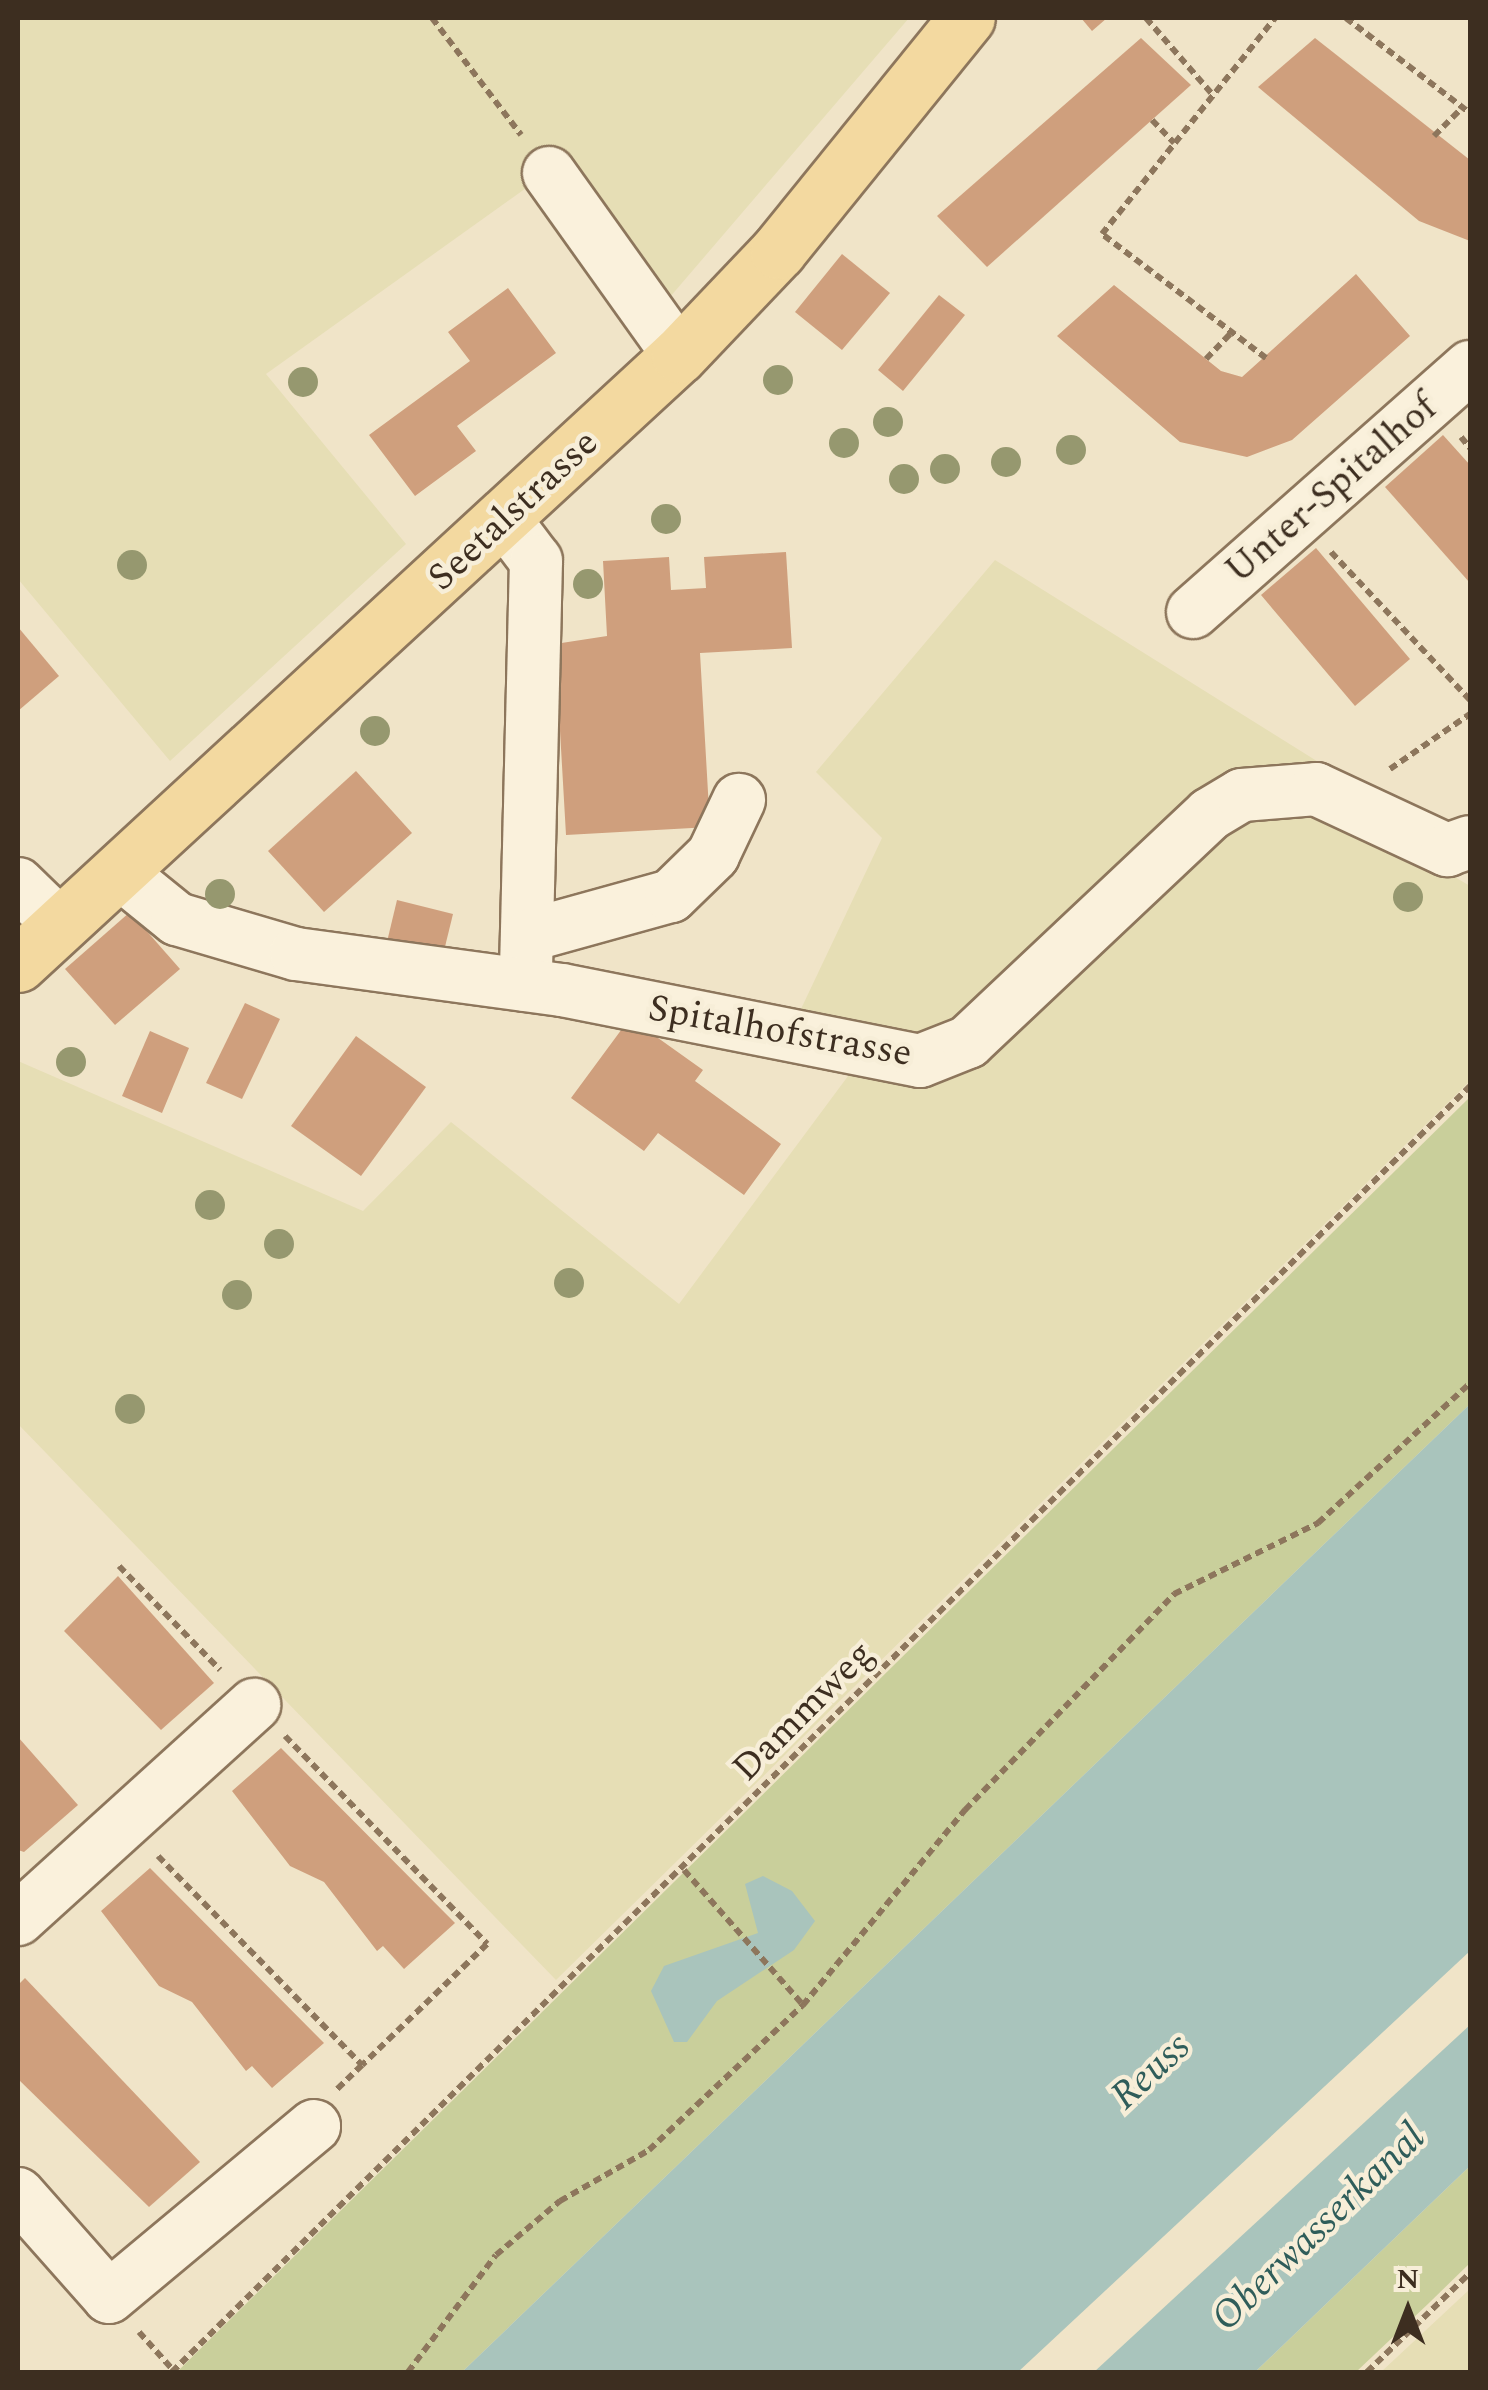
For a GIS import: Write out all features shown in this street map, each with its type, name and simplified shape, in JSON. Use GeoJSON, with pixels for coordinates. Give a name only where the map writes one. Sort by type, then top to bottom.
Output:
{"type":"FeatureCollection","features":[{"type":"Feature","properties":{"kind":"main road","name":"Seetalstrasse"},"geometry":{"type":"LineString","coordinates":[[18,964],[679,355],[778,251],[968,18]]}},
{"type":"Feature","properties":{"kind":"street"},"geometry":{"type":"LineString","coordinates":[[549,172],[679,355]]}},
{"type":"Feature","properties":{"kind":"street","name":"Unter-Spitalhof"},"geometry":{"type":"LineString","coordinates":[[1193,612],[1470,367]]}},
{"type":"Feature","properties":{"kind":"street"},"geometry":{"type":"LineString","coordinates":[[504,520],[536,561],[528,960],[672,896],[713,855],[738,800]]}},
{"type":"Feature","properties":{"kind":"street","name":"Spitalhofstrasse"},"geometry":{"type":"LineString","coordinates":[[119,872],[177,919],[296,954],[528,960],[736,1025],[896,1060],[947,1056],[1210,814],[1281,787],[1348,798],[1447,850],[1470,842]]}},
{"type":"Feature","properties":{"kind":"street"},"geometry":{"type":"LineString","coordinates":[[18,884],[60,925]]}},
{"type":"Feature","properties":{"kind":"street"},"geometry":{"type":"LineString","coordinates":[[18,1919],[254,1705]]}},
{"type":"Feature","properties":{"kind":"street"},"geometry":{"type":"LineString","coordinates":[[18,2194],[109,2297],[314,2126]]}},
{"type":"Feature","properties":{"kind":"path"},"geometry":{"type":"LineString","coordinates":[[432,18],[549,172]]}},
{"type":"Feature","properties":{"kind":"path"},"geometry":{"type":"LineString","coordinates":[[1146,18],[1213,95]]}},
{"type":"Feature","properties":{"kind":"path"},"geometry":{"type":"LineString","coordinates":[[1266,358],[1102,234],[1275,18]]}},
{"type":"Feature","properties":{"kind":"path"},"geometry":{"type":"LineString","coordinates":[[1346,18],[1470,113]]}},
{"type":"Feature","properties":{"kind":"path"},"geometry":{"type":"LineString","coordinates":[[1434,136],[1462,108]]}},
{"type":"Feature","properties":{"kind":"path"},"geometry":{"type":"LineString","coordinates":[[1152,120],[1174,143]]}},
{"type":"Feature","properties":{"kind":"path"},"geometry":{"type":"LineString","coordinates":[[1206,359],[1232,331]]}},
{"type":"Feature","properties":{"kind":"path"},"geometry":{"type":"LineString","coordinates":[[1300,518],[1470,700]]}},
{"type":"Feature","properties":{"kind":"path"},"geometry":{"type":"LineString","coordinates":[[1348,798],[1470,714]]}},
{"type":"Feature","properties":{"kind":"path","name":"Dammweg"},"geometry":{"type":"LineString","coordinates":[[173,2372],[684,1870],[1470,1086]]}},
{"type":"Feature","properties":{"kind":"path"},"geometry":{"type":"LineString","coordinates":[[408,2372],[496,2256],[560,2201],[649,2150],[803,2005],[965,1810],[1174,1594],[1318,1523],[1470,1383]]}},
{"type":"Feature","properties":{"kind":"path"},"geometry":{"type":"LineString","coordinates":[[119,1566],[487,1944],[314,2112],[314,2126]]}},
{"type":"Feature","properties":{"kind":"path"},"geometry":{"type":"LineString","coordinates":[[124,1822],[362,2065]]}},
{"type":"Feature","properties":{"kind":"path"},"geometry":{"type":"LineString","coordinates":[[684,1870],[803,2005]]}},
{"type":"Feature","properties":{"kind":"path"},"geometry":{"type":"LineString","coordinates":[[1366,2372],[1470,2273]]}},
{"type":"Feature","properties":{"kind":"shaded area"},"geometry":{"type":"Polygon","coordinates":[[[18,18],[909,18],[664,304],[561,163],[266,374],[406,544],[170,761],[18,579],[18,18]]]}},
{"type":"Feature","properties":{"kind":"shaded area"},"geometry":{"type":"Polygon","coordinates":[[[995,560],[1328,768],[1291,770],[936,1042],[791,1030],[882,838],[816,772],[995,560]]]}},
{"type":"Feature","properties":{"kind":"shaded area"},"geometry":{"type":"Polygon","coordinates":[[[1267,805],[1364,823],[1470,886],[1470,1081],[556,1980],[18,1424],[18,1061],[363,1211],[451,1122],[679,1304],[854,1068],[922,1078],[1206,835],[1267,805]]]}},
{"type":"Feature","properties":{"kind":"shaded area"},"geometry":{"type":"Polygon","coordinates":[[[1470,2289],[1470,2372],[1381,2372],[1470,2289]]]}},
{"type":"Feature","properties":{"kind":"green space"},"geometry":{"type":"Polygon","coordinates":[[[1470,1097],[1470,1404],[462,2372],[177,2372],[1470,1097]]]}},
{"type":"Feature","properties":{"kind":"green space"},"geometry":{"type":"Polygon","coordinates":[[[1470,2166],[1470,2263],[1429,2303],[1356,2372],[1255,2372],[1470,2166]]]}},
{"type":"Feature","properties":{"kind":"water","name":"Reuss"},"geometry":{"type":"Polygon","coordinates":[[[1470,1404],[1470,1951],[1018,2372],[462,2372],[1470,1404]]]}},
{"type":"Feature","properties":{"kind":"water"},"geometry":{"type":"Polygon","coordinates":[[[763,1876],[792,1891],[815,1921],[794,1950],[717,2001],[687,2042],[674,2042],[651,1991],[664,1966],[758,1933],[745,1884],[763,1876]]]}},
{"type":"Feature","properties":{"kind":"water","name":"Oberwasserkanal"},"geometry":{"type":"Polygon","coordinates":[[[1470,2025],[1470,2166],[1255,2372],[1094,2372],[1470,2025]]]}},
{"type":"Feature","properties":{"kind":"building"},"geometry":{"type":"Polygon","coordinates":[[[1081,18],[1107,18],[1092,31],[1081,18]]]}},
{"type":"Feature","properties":{"kind":"building"},"geometry":{"type":"Polygon","coordinates":[[[1141,38],[1191,85],[987,267],[937,216],[1141,38]]]}},
{"type":"Feature","properties":{"kind":"building"},"geometry":{"type":"Polygon","coordinates":[[[1315,38],[1470,160],[1470,241],[1419,221],[1258,87],[1315,38]]]}},
{"type":"Feature","properties":{"kind":"building"},"geometry":{"type":"Polygon","coordinates":[[[842,254],[890,293],[842,350],[795,312],[842,254]]]}},
{"type":"Feature","properties":{"kind":"building"},"geometry":{"type":"Polygon","coordinates":[[[1356,274],[1410,336],[1292,440],[1247,457],[1180,442],[1057,336],[1114,285],[1221,371],[1242,377],[1356,274]]]}},
{"type":"Feature","properties":{"kind":"building"},"geometry":{"type":"Polygon","coordinates":[[[508,288],[556,353],[457,426],[476,451],[415,496],[369,435],[470,361],[448,332],[508,288]]]}},
{"type":"Feature","properties":{"kind":"building"},"geometry":{"type":"Polygon","coordinates":[[[939,295],[965,315],[903,391],[878,370],[939,295]]]}},
{"type":"Feature","properties":{"kind":"building"},"geometry":{"type":"Polygon","coordinates":[[[1443,435],[1470,465],[1470,583],[1385,487],[1443,435]]]}},
{"type":"Feature","properties":{"kind":"building"},"geometry":{"type":"Polygon","coordinates":[[[1316,548],[1410,659],[1355,706],[1261,595],[1316,548]]]}},
{"type":"Feature","properties":{"kind":"building"},"geometry":{"type":"Polygon","coordinates":[[[786,552],[792,648],[700,653],[710,827],[566,835],[555,644],[607,636],[603,561],[669,557],[671,590],[706,588],[704,557],[786,552]]]}},
{"type":"Feature","properties":{"kind":"building"},"geometry":{"type":"Polygon","coordinates":[[[18,627],[59,676],[18,711],[18,627]]]}},
{"type":"Feature","properties":{"kind":"building"},"geometry":{"type":"Polygon","coordinates":[[[356,771],[412,833],[324,912],[268,851],[356,771]]]}},
{"type":"Feature","properties":{"kind":"building"},"geometry":{"type":"Polygon","coordinates":[[[397,900],[453,914],[442,959],[386,946],[397,900]]]}},
{"type":"Feature","properties":{"kind":"building"},"geometry":{"type":"Polygon","coordinates":[[[130,912],[180,969],[115,1025],[65,969],[130,912]]]}},
{"type":"Feature","properties":{"kind":"building"},"geometry":{"type":"Polygon","coordinates":[[[245,1003],[280,1019],[242,1099],[206,1083],[245,1003]]]}},
{"type":"Feature","properties":{"kind":"building"},"geometry":{"type":"Polygon","coordinates":[[[630,1018],[703,1070],[695,1081],[781,1144],[744,1195],[658,1133],[644,1151],[571,1098],[630,1018]]]}},
{"type":"Feature","properties":{"kind":"building"},"geometry":{"type":"Polygon","coordinates":[[[150,1031],[189,1048],[162,1113],[122,1096],[150,1031]]]}},
{"type":"Feature","properties":{"kind":"building"},"geometry":{"type":"Polygon","coordinates":[[[356,1036],[426,1087],[361,1176],[291,1126],[356,1036]]]}},
{"type":"Feature","properties":{"kind":"building"},"geometry":{"type":"Polygon","coordinates":[[[118,1576],[214,1683],[161,1730],[64,1631],[118,1576]]]}},
{"type":"Feature","properties":{"kind":"building"},"geometry":{"type":"Polygon","coordinates":[[[18,1737],[78,1805],[24,1852],[18,1850],[18,1737]]]}},
{"type":"Feature","properties":{"kind":"building"},"geometry":{"type":"Polygon","coordinates":[[[281,1748],[455,1923],[404,1969],[383,1946],[377,1951],[324,1882],[290,1866],[232,1791],[281,1748]]]}},
{"type":"Feature","properties":{"kind":"building"},"geometry":{"type":"Polygon","coordinates":[[[150,1868],[324,2043],[272,2088],[252,2066],[246,2071],[192,2002],[159,1986],[101,1911],[150,1868]]]}},
{"type":"Feature","properties":{"kind":"building"},"geometry":{"type":"Polygon","coordinates":[[[25,1978],[200,2162],[149,2207],[18,2079],[18,1985],[25,1978]]]}}]}
